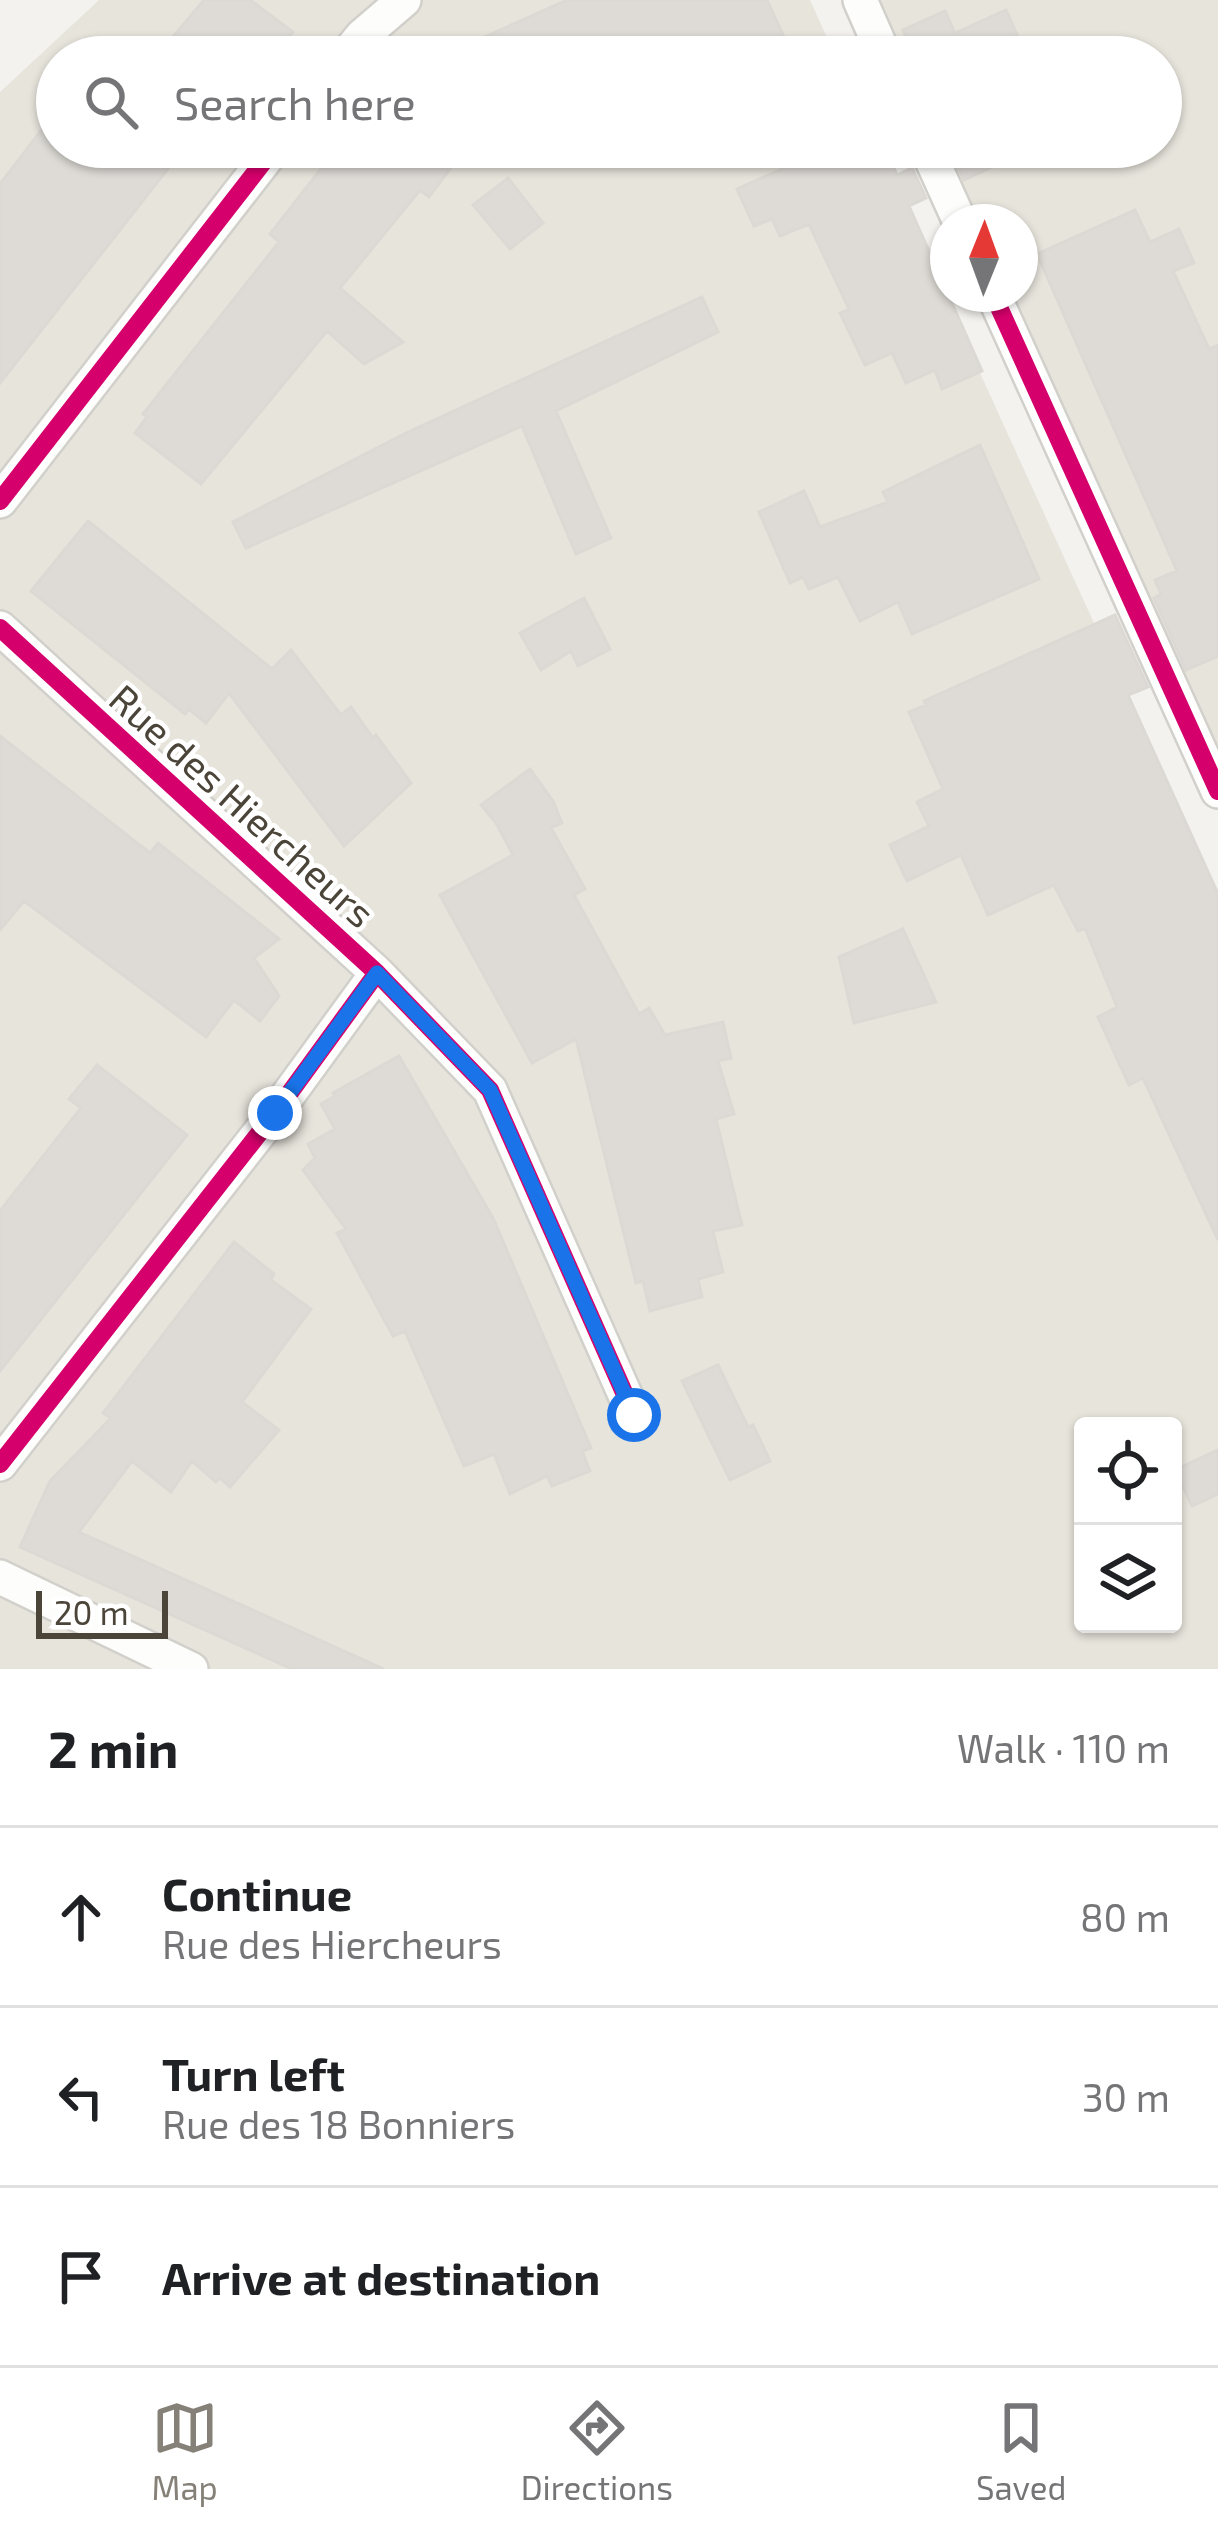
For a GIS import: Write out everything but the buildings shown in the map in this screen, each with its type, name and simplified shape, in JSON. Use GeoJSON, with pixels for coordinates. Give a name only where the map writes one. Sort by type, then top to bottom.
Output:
{"type":"FeatureCollection","features":[{"type":"Feature","properties":{"kind":"street"},"geometry":{"type":"LineString","coordinates":[[362,36],[404,0]]}},
{"type":"Feature","properties":{"kind":"street"},"geometry":{"type":"LineString","coordinates":[[860,0],[876,36]]}},
{"type":"Feature","properties":{"kind":"street"},"geometry":{"type":"LineString","coordinates":[[0,501],[259,168]]}},
{"type":"Feature","properties":{"kind":"street"},"geometry":{"type":"LineString","coordinates":[[936,168],[952,204]]}},
{"type":"Feature","properties":{"kind":"street"},"geometry":{"type":"LineString","coordinates":[[1001,312],[1218,791]]}},
{"type":"Feature","properties":{"kind":"street","name":"Rue des Hiercheurs"},"geometry":{"type":"LineString","coordinates":[[0,628],[377,973],[490,1090],[634,1415]]}},
{"type":"Feature","properties":{"kind":"street"},"geometry":{"type":"LineString","coordinates":[[0,1464],[275,1113],[377,973]]}},
{"type":"Feature","properties":{"kind":"street"},"geometry":{"type":"LineString","coordinates":[[0,1577],[190,1669]]}},
{"type":"Feature","properties":{"kind":"shaded area"},"geometry":{"type":"Polygon","coordinates":[[[99,0],[810,0],[826,36],[60,36],[99,0]]]}},
{"type":"Feature","properties":{"kind":"shaded area"},"geometry":{"type":"Polygon","coordinates":[[[858,0],[1218,0],[1218,798],[999,312],[1038,312],[1038,204],[950,204],[934,168],[1182,168],[1182,36],[874,36],[858,0]]]}},
{"type":"Feature","properties":{"kind":"shaded area"},"geometry":{"type":"Polygon","coordinates":[[[36,59],[36,168],[887,168],[930,263],[930,312],[952,312],[1218,895],[1218,1669],[0,1669],[0,92],[36,59]]]}},
{"type":"Feature","properties":{"kind":"cycle path"},"geometry":{"type":"LineString","coordinates":[[0,501],[259,168]]}},
{"type":"Feature","properties":{"kind":"cycle path"},"geometry":{"type":"LineString","coordinates":[[1001,312],[1218,791]]}},
{"type":"Feature","properties":{"kind":"cycle path"},"geometry":{"type":"LineString","coordinates":[[0,628],[377,973],[490,1090],[634,1415]]}},
{"type":"Feature","properties":{"kind":"cycle path"},"geometry":{"type":"LineString","coordinates":[[0,1464],[275,1113],[377,973]]}},
{"type":"Feature","properties":{"kind":"route"},"geometry":{"type":"LineString","coordinates":[[275,1113],[377,973],[490,1090],[634,1415]]}}]}
